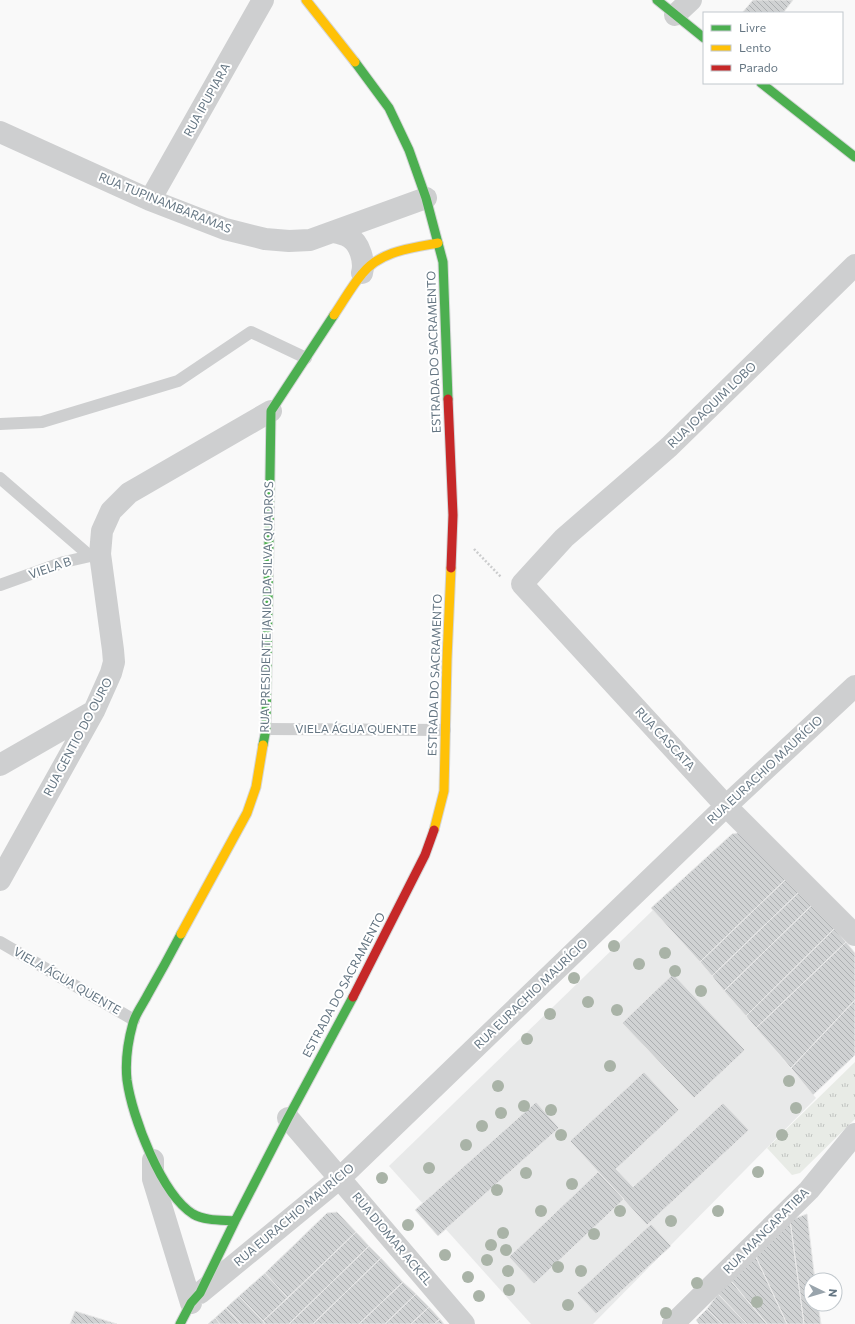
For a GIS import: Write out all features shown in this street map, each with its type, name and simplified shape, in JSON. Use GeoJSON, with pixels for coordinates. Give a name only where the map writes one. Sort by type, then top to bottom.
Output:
{"type":"FeatureCollection","features":[{"type":"Feature","properties":{"kind":"street","name":"RUA IPUPIARA"},"geometry":{"type":"LineString","coordinates":[[150,200],[263,0]]}},
{"type":"Feature","properties":{"kind":"street","name":"ESTRADA DO SACRAMENTO"},"geometry":{"type":"LineString","coordinates":[[180,1324],[196,1298],[425,855],[436,826],[444,791],[447,659],[453,515],[443,262],[426,198],[409,150],[389,108],[351,56],[306,0]]}},
{"type":"Feature","properties":{"kind":"street"},"geometry":{"type":"LineString","coordinates":[[657,0],[703,37]]}},
{"type":"Feature","properties":{"kind":"street"},"geometry":{"type":"LineString","coordinates":[[675,15],[691,0]]}},
{"type":"Feature","properties":{"kind":"street"},"geometry":{"type":"LineString","coordinates":[[762,84],[855,158]]}},
{"type":"Feature","properties":{"kind":"street","name":"RUA TUPINAMBARAMAS"},"geometry":{"type":"LineString","coordinates":[[0,132],[150,200],[225,230],[264,239],[289,241],[310,240],[426,198]]}},
{"type":"Feature","properties":{"kind":"street"},"geometry":{"type":"LineString","coordinates":[[333,232],[350,237],[356,245],[364,266],[362,273]]}},
{"type":"Feature","properties":{"kind":"street"},"geometry":{"type":"LineString","coordinates":[[271,411],[362,273],[372,263],[381,257],[397,250],[438,243]]}},
{"type":"Feature","properties":{"kind":"street","name":"RUA JOAQUIM LOBO"},"geometry":{"type":"LineString","coordinates":[[522,584],[564,538],[669,447],[855,265]]}},
{"type":"Feature","properties":{"kind":"street","name":"RUA GENTIO DO OURO"},"geometry":{"type":"LineString","coordinates":[[0,880],[94,711],[111,674],[114,662],[95,555],[102,531],[111,511],[129,493],[271,411]]}},
{"type":"Feature","properties":{"kind":"street","name":"RUA PRESIDENTE JANIO DA SILVA QUADROS"},"geometry":{"type":"LineString","coordinates":[[235,1221],[204,1218],[192,1213],[178,1201],[153,1160],[132,1106],[127,1079],[130,1035],[134,1020],[247,813],[256,787],[266,729],[271,411]]}},
{"type":"Feature","properties":{"kind":"street","name":"RUA CASCATA"},"geometry":{"type":"LineString","coordinates":[[522,584],[726,806],[855,935]]}},
{"type":"Feature","properties":{"kind":"street","name":"RUA EURACHIO MAURÍCIO"},"geometry":{"type":"LineString","coordinates":[[196,1298],[340,1178],[726,806],[855,686]]}},
{"type":"Feature","properties":{"kind":"street"},"geometry":{"type":"LineString","coordinates":[[0,765],[94,711]]}},
{"type":"Feature","properties":{"kind":"street","name":"RUA DIOMAR ACKEL"},"geometry":{"type":"LineString","coordinates":[[288,1118],[464,1324]]}},
{"type":"Feature","properties":{"kind":"street","name":"RUA MANGARATIBA"},"geometry":{"type":"LineString","coordinates":[[673,1324],[808,1190],[855,1134]]}},
{"type":"Feature","properties":{"kind":"street","name":"RUA PRESIDENTE JANIO DA SILVA QUADROS"},"geometry":{"type":"LineString","coordinates":[[153,1160],[153,1179],[196,1298]]}},
{"type":"Feature","properties":{"kind":"lane"},"geometry":{"type":"LineString","coordinates":[[0,424],[42,422],[178,381],[252,332],[306,358]]}},
{"type":"Feature","properties":{"kind":"lane"},"geometry":{"type":"LineString","coordinates":[[0,478],[95,555]]}},
{"type":"Feature","properties":{"kind":"lane","name":"VIELA B"},"geometry":{"type":"LineString","coordinates":[[0,585],[64,562],[95,555]]}},
{"type":"Feature","properties":{"kind":"lane","name":"VIELA ÁGUA QUENTE"},"geometry":{"type":"LineString","coordinates":[[266,729],[445,730]]}},
{"type":"Feature","properties":{"kind":"lane","name":"VIELA ÁGUA QUENTE"},"geometry":{"type":"LineString","coordinates":[[0,942],[134,1020]]}},
{"type":"Feature","properties":{"kind":"path"},"geometry":{"type":"LineString","coordinates":[[473,548],[505,581],[522,584]]}},
{"type":"Feature","properties":{"kind":"shaded area"},"geometry":{"type":"Polygon","coordinates":[[[653,910],[700,962],[816,1098],[593,1324],[531,1324],[389,1166],[653,910]]]}},
{"type":"Feature","properties":{"kind":"green space"},"geometry":{"type":"Polygon","coordinates":[[[855,1062],[855,1119],[800,1173],[792,1175],[767,1148],[855,1062]]]}},
{"type":"Feature","properties":{"kind":"building"},"geometry":{"type":"Polygon","coordinates":[[[753,0],[793,0],[784,12],[743,12],[753,0]]]}},
{"type":"Feature","properties":{"kind":"building"},"geometry":{"type":"Polygon","coordinates":[[[742,832],[785,880],[700,962],[651,908],[732,834],[742,832]]]}},
{"type":"Feature","properties":{"kind":"building"},"geometry":{"type":"Polygon","coordinates":[[[785,880],[798,893],[712,976],[700,962],[785,880]]]}},
{"type":"Feature","properties":{"kind":"building"},"geometry":{"type":"Polygon","coordinates":[[[798,893],[811,906],[724,991],[712,976],[798,893]]]}},
{"type":"Feature","properties":{"kind":"building"},"geometry":{"type":"Polygon","coordinates":[[[811,906],[834,929],[746,1016],[724,991],[811,906]]]}},
{"type":"Feature","properties":{"kind":"building"},"geometry":{"type":"Polygon","coordinates":[[[834,929],[846,942],[756,1028],[746,1016],[834,929]]]}},
{"type":"Feature","properties":{"kind":"building"},"geometry":{"type":"Polygon","coordinates":[[[846,942],[855,953],[855,1000],[791,1068],[756,1028],[846,942]]]}},
{"type":"Feature","properties":{"kind":"building"},"geometry":{"type":"Polygon","coordinates":[[[673,974],[745,1050],[694,1098],[622,1023],[673,974]]]}},
{"type":"Feature","properties":{"kind":"building"},"geometry":{"type":"Polygon","coordinates":[[[855,1000],[855,1055],[813,1095],[791,1068],[855,1000]]]}},
{"type":"Feature","properties":{"kind":"building"},"geometry":{"type":"Polygon","coordinates":[[[644,1072],[679,1110],[616,1169],[633,1187],[723,1103],[749,1130],[647,1225],[570,1141],[644,1072]]]}},
{"type":"Feature","properties":{"kind":"building"},"geometry":{"type":"Polygon","coordinates":[[[536,1102],[559,1128],[438,1236],[415,1210],[536,1102]]]}},
{"type":"Feature","properties":{"kind":"building"},"geometry":{"type":"Polygon","coordinates":[[[598,1172],[624,1199],[534,1284],[509,1257],[598,1172]]]}},
{"type":"Feature","properties":{"kind":"building"},"geometry":{"type":"Polygon","coordinates":[[[337,1212],[356,1232],[288,1298],[265,1273],[327,1213],[337,1212]]]}},
{"type":"Feature","properties":{"kind":"building"},"geometry":{"type":"Polygon","coordinates":[[[807,1214],[814,1272],[803,1272],[803,1312],[819,1312],[821,1324],[804,1324],[790,1220],[807,1214]]]}},
{"type":"Feature","properties":{"kind":"building"},"geometry":{"type":"Polygon","coordinates":[[[790,1220],[804,1324],[787,1324],[755,1255],[790,1220]]]}},
{"type":"Feature","properties":{"kind":"building"},"geometry":{"type":"Polygon","coordinates":[[[651,1224],[671,1246],[596,1314],[577,1293],[651,1224]]]}},
{"type":"Feature","properties":{"kind":"building"},"geometry":{"type":"Polygon","coordinates":[[[356,1232],[369,1246],[289,1324],[265,1324],[263,1321],[356,1232]]]}},
{"type":"Feature","properties":{"kind":"building"},"geometry":{"type":"Polygon","coordinates":[[[369,1246],[381,1258],[313,1324],[289,1324],[369,1246]]]}},
{"type":"Feature","properties":{"kind":"building"},"geometry":{"type":"Polygon","coordinates":[[[755,1255],[787,1324],[767,1324],[731,1281],[755,1255]]]}},
{"type":"Feature","properties":{"kind":"building"},"geometry":{"type":"Polygon","coordinates":[[[381,1258],[403,1282],[359,1324],[313,1324],[381,1258]]]}},
{"type":"Feature","properties":{"kind":"building"},"geometry":{"type":"Polygon","coordinates":[[[265,1273],[288,1298],[263,1321],[239,1296],[265,1273]]]}},
{"type":"Feature","properties":{"kind":"building"},"geometry":{"type":"Polygon","coordinates":[[[731,1281],[767,1324],[747,1324],[718,1294],[731,1281]]]}},
{"type":"Feature","properties":{"kind":"building"},"geometry":{"type":"Polygon","coordinates":[[[403,1282],[416,1294],[385,1324],[359,1324],[403,1282]]]}},
{"type":"Feature","properties":{"kind":"building"},"geometry":{"type":"Polygon","coordinates":[[[416,1294],[429,1307],[411,1324],[385,1324],[416,1294]]]}},
{"type":"Feature","properties":{"kind":"building"},"geometry":{"type":"Polygon","coordinates":[[[718,1294],[747,1324],[722,1324],[707,1309],[718,1294]]]}},
{"type":"Feature","properties":{"kind":"building"},"geometry":{"type":"Polygon","coordinates":[[[239,1296],[265,1324],[241,1324],[226,1308],[239,1296]]]}},
{"type":"Feature","properties":{"kind":"building"},"geometry":{"type":"Polygon","coordinates":[[[429,1307],[440,1319],[434,1324],[411,1324],[429,1307]]]}},
{"type":"Feature","properties":{"kind":"building"},"geometry":{"type":"Polygon","coordinates":[[[226,1308],[241,1324],[220,1324],[215,1318],[226,1308]]]}},
{"type":"Feature","properties":{"kind":"building"},"geometry":{"type":"Polygon","coordinates":[[[707,1309],[722,1324],[699,1324],[696,1320],[707,1309]]]}},
{"type":"Feature","properties":{"kind":"building"},"geometry":{"type":"Polygon","coordinates":[[[75,1311],[117,1324],[70,1324],[75,1311]]]}},
{"type":"Feature","properties":{"kind":"building"},"geometry":{"type":"Polygon","coordinates":[[[215,1318],[220,1324],[208,1324],[215,1318]]]}},
{"type":"Feature","properties":{"kind":"building"},"geometry":{"type":"Polygon","coordinates":[[[440,1319],[444,1324],[434,1324],[440,1319]]]}},
{"type":"Feature","properties":{"kind":"traffic: fast"},"geometry":{"type":"LineString","coordinates":[[657,0],[703,37]]}},
{"type":"Feature","properties":{"kind":"traffic: fast"},"geometry":{"type":"LineString","coordinates":[[355,62],[389,108],[409,150],[426,198],[443,262],[448,399]]}},
{"type":"Feature","properties":{"kind":"traffic: fast"},"geometry":{"type":"LineString","coordinates":[[762,84],[855,157]]}},
{"type":"Feature","properties":{"kind":"traffic: fast"},"geometry":{"type":"LineString","coordinates":[[263,745],[266,729],[271,411],[334,315]]}},
{"type":"Feature","properties":{"kind":"traffic: fast"},"geometry":{"type":"LineString","coordinates":[[181,934],[134,1019],[127,1051],[127,1080],[135,1113],[142,1133],[159,1172],[170,1190],[181,1204],[193,1214],[214,1220],[235,1221]]}},
{"type":"Feature","properties":{"kind":"traffic: fast"},"geometry":{"type":"LineString","coordinates":[[180,1324],[191,1303],[200,1293],[288,1118],[353,997]]}},
{"type":"Feature","properties":{"kind":"traffic: slow"},"geometry":{"type":"LineString","coordinates":[[306,0],[355,62]]}},
{"type":"Feature","properties":{"kind":"traffic: slow"},"geometry":{"type":"LineString","coordinates":[[334,315],[358,279],[369,266],[387,255],[407,249],[438,243]]}},
{"type":"Feature","properties":{"kind":"traffic: slow"},"geometry":{"type":"LineString","coordinates":[[434,830],[444,791],[451,568]]}},
{"type":"Feature","properties":{"kind":"traffic: slow"},"geometry":{"type":"LineString","coordinates":[[181,934],[247,813],[256,787],[263,745]]}},
{"type":"Feature","properties":{"kind":"traffic: jam"},"geometry":{"type":"LineString","coordinates":[[448,399],[453,515],[451,568]]}},
{"type":"Feature","properties":{"kind":"traffic: jam"},"geometry":{"type":"LineString","coordinates":[[353,997],[425,855],[434,830]]}}]}
